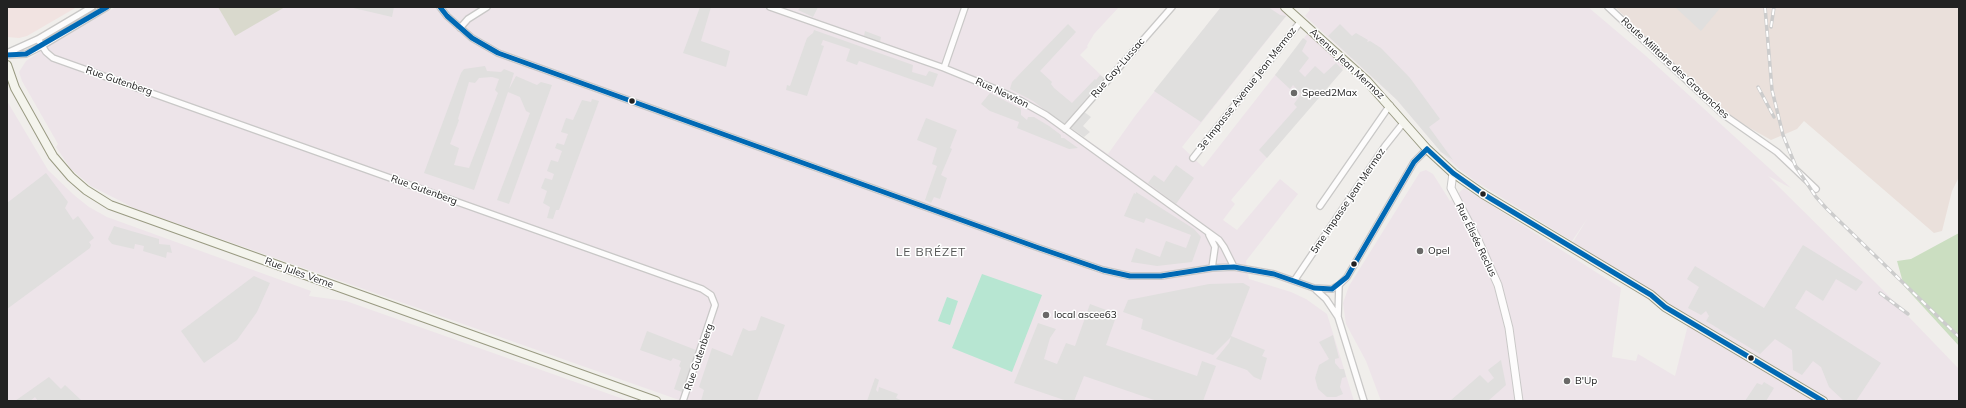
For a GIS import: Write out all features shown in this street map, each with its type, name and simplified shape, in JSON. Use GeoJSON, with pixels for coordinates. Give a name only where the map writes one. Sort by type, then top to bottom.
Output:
{"type":"FeatureCollection","features":[{"type":"Feature","properties":{"kind":"main road","name":"Avenue Jean Mermoz"},"geometry":{"type":"LineString","coordinates":[[1286,7],[1367,81],[1390,105],[1427,149],[1453,173],[1483,194],[1651,296],[1665,307],[1823,401]]}},
{"type":"Feature","properties":{"kind":"main road","name":"Rue Jules Verne"},"geometry":{"type":"LineString","coordinates":[[7,65],[15,88],[53,156],[71,177],[86,190],[110,205],[656,401]]}},
{"type":"Feature","properties":{"kind":"street"},"geometry":{"type":"LineString","coordinates":[[7,54],[38,39],[92,7]]}},
{"type":"Feature","properties":{"kind":"street"},"geometry":{"type":"LineString","coordinates":[[7,54],[26,54],[42,47],[107,7]]}},
{"type":"Feature","properties":{"kind":"street"},"geometry":{"type":"LineString","coordinates":[[440,7],[460,28],[480,44],[498,54],[1103,270],[1142,277],[1161,276],[1212,268],[1234,267],[1274,274],[1314,288],[1332,290],[1347,277],[1414,162],[1427,149]]}},
{"type":"Feature","properties":{"kind":"street"},"geometry":{"type":"LineString","coordinates":[[460,28],[468,19],[488,7]]}},
{"type":"Feature","properties":{"kind":"street","name":"Rue Newton"},"geometry":{"type":"LineString","coordinates":[[770,7],[779,8],[944,68],[994,88],[1021,101],[1065,129],[1222,243],[1234,267]]}},
{"type":"Feature","properties":{"kind":"street"},"geometry":{"type":"LineString","coordinates":[[944,68],[965,7]]}},
{"type":"Feature","properties":{"kind":"street","name":"Rue Gay-Lussac"},"geometry":{"type":"LineString","coordinates":[[1065,129],[1172,7]]}},
{"type":"Feature","properties":{"kind":"street","name":"Route Militaire des Gravanches"},"geometry":{"type":"LineString","coordinates":[[1608,7],[1724,114],[1777,152],[1816,189]]}},
{"type":"Feature","properties":{"kind":"street","name":"3e Impasse Avenue Jean Mermoz"},"geometry":{"type":"LineString","coordinates":[[1193,158],[1301,21]]}},
{"type":"Feature","properties":{"kind":"street","name":"Rue Gutenberg"},"geometry":{"type":"LineString","coordinates":[[38,39],[46,52],[58,60],[702,289],[711,295],[715,305],[714,313],[684,401]]}},
{"type":"Feature","properties":{"kind":"street"},"geometry":{"type":"LineString","coordinates":[[1320,206],[1390,105]]}},
{"type":"Feature","properties":{"kind":"street","name":"5me Impasse Jean Mermoz"},"geometry":{"type":"LineString","coordinates":[[1294,281],[1385,146],[1404,122]]}},
{"type":"Feature","properties":{"kind":"street","name":"Rue Élisée Reclus"},"geometry":{"type":"LineString","coordinates":[[1453,173],[1451,188],[1478,240],[1498,285],[1510,328],[1519,401]]}},
{"type":"Feature","properties":{"kind":"street","name":"Rue Newton"},"geometry":{"type":"LineString","coordinates":[[1206,231],[1215,247],[1212,268]]}},
{"type":"Feature","properties":{"kind":"street"},"geometry":{"type":"LineString","coordinates":[[1338,317],[1339,285]]}},
{"type":"Feature","properties":{"kind":"street"},"geometry":{"type":"LineString","coordinates":[[1314,288],[1326,299],[1338,317],[1364,401]]}},
{"type":"Feature","properties":{"kind":"shaded area"},"geometry":{"type":"Polygon","coordinates":[[[7,7],[77,7],[27,36],[19,38],[7,37],[7,7]]]}},
{"type":"Feature","properties":{"kind":"shaded area"},"geometry":{"type":"Polygon","coordinates":[[[116,7],[1119,7],[1094,34],[1087,46],[1088,47],[1080,55],[1104,78],[1064,124],[1108,154],[1135,116],[1221,7],[1280,7],[1288,14],[1182,147],[1203,167],[1308,33],[1345,66],[1231,200],[1235,204],[1223,220],[1237,230],[1280,179],[1298,194],[1246,261],[1249,279],[1291,292],[1306,299],[1327,314],[1354,401],[682,401],[136,209],[91,186],[71,169],[56,147],[58,144],[22,81],[19,72],[26,61],[59,39],[116,7]]]}},
{"type":"Feature","properties":{"kind":"shaded area"},"geometry":{"type":"Polygon","coordinates":[[[218,7],[285,7],[235,36],[218,7]]]}},
{"type":"Feature","properties":{"kind":"shaded area"},"geometry":{"type":"Polygon","coordinates":[[[349,7],[394,7],[392,17],[349,7]]]}},
{"type":"Feature","properties":{"kind":"shaded area"},"geometry":{"type":"Polygon","coordinates":[[[700,7],[711,7],[701,41],[730,51],[726,67],[683,53],[700,7]]]}},
{"type":"Feature","properties":{"kind":"shaded area"},"geometry":{"type":"Polygon","coordinates":[[[801,7],[818,7],[813,17],[798,10],[801,7]]]}},
{"type":"Feature","properties":{"kind":"shaded area"},"geometry":{"type":"Polygon","coordinates":[[[1221,7],[1268,7],[1280,15],[1286,16],[1201,122],[1154,91],[1221,7]]]}},
{"type":"Feature","properties":{"kind":"shaded area"},"geometry":{"type":"Polygon","coordinates":[[[1308,7],[1588,7],[1646,56],[1791,188],[1768,176],[1882,289],[1959,369],[1959,401],[1381,401],[1366,361],[1346,324],[1343,303],[1349,286],[1420,172],[1426,170],[1433,174],[1450,201],[1464,188],[1621,288],[1612,357],[1636,361],[1638,354],[1675,376],[1689,321],[1570,247],[1587,219],[1572,241],[1475,181],[1459,169],[1441,152],[1397,100],[1305,16],[1310,10],[1308,7]]]}},
{"type":"Feature","properties":{"kind":"shaded area"},"geometry":{"type":"Polygon","coordinates":[[[1615,7],[1959,7],[1959,177],[1952,191],[1942,231],[1934,233],[1804,121],[1797,129],[1771,140],[1727,115],[1615,7]]]}},
{"type":"Feature","properties":{"kind":"shaded area"},"geometry":{"type":"Polygon","coordinates":[[[1675,7],[1721,7],[1701,31],[1675,7]]]}},
{"type":"Feature","properties":{"kind":"shaded area"},"geometry":{"type":"Polygon","coordinates":[[[1068,24],[1076,32],[1040,71],[1052,82],[1051,84],[1054,88],[1072,103],[1100,75],[1104,78],[1064,124],[1033,101],[1010,89],[1012,82],[1068,24]]]}},
{"type":"Feature","properties":{"kind":"shaded area"},"geometry":{"type":"Polygon","coordinates":[[[1340,24],[1352,36],[1356,33],[1368,40],[1367,42],[1370,41],[1381,48],[1410,78],[1440,119],[1429,127],[1453,160],[1441,152],[1397,100],[1328,36],[1340,24]]]}},
{"type":"Feature","properties":{"kind":"shaded area"},"geometry":{"type":"Polygon","coordinates":[[[814,30],[913,65],[912,72],[926,76],[929,71],[938,74],[933,87],[859,61],[857,65],[846,61],[850,49],[823,40],[821,45],[824,46],[807,96],[786,90],[787,85],[790,86],[807,38],[813,33],[814,30]]]}},
{"type":"Feature","properties":{"kind":"shaded area"},"geometry":{"type":"Polygon","coordinates":[[[865,31],[881,37],[880,42],[864,36],[865,31]]]}},
{"type":"Feature","properties":{"kind":"shaded area"},"geometry":{"type":"Polygon","coordinates":[[[1303,38],[1307,41],[1302,51],[1309,58],[1299,71],[1305,77],[1315,66],[1324,74],[1336,63],[1343,70],[1267,158],[1259,150],[1297,107],[1294,104],[1301,94],[1293,85],[1290,89],[1275,75],[1303,38]]]}},
{"type":"Feature","properties":{"kind":"shaded area"},"geometry":{"type":"Polygon","coordinates":[[[485,66],[487,71],[501,72],[504,69],[514,73],[509,89],[516,76],[537,85],[541,82],[552,85],[509,204],[497,200],[530,113],[526,111],[520,97],[508,92],[474,190],[424,173],[461,73],[464,69],[485,66]],[[492,77],[479,78],[475,83],[469,82],[458,119],[459,120],[450,144],[459,148],[454,165],[469,168],[498,93],[495,90],[499,79],[492,77]]]}},
{"type":"Feature","properties":{"kind":"shaded area"},"geometry":{"type":"Polygon","coordinates":[[[990,93],[1021,109],[1021,115],[1027,120],[1028,117],[1034,117],[1049,126],[1061,135],[1061,138],[1064,138],[1078,148],[1069,149],[1017,128],[1019,122],[990,111],[981,104],[990,93]]]}},
{"type":"Feature","properties":{"kind":"shaded area"},"geometry":{"type":"Polygon","coordinates":[[[592,99],[599,101],[559,210],[556,210],[553,219],[547,218],[550,207],[543,203],[547,191],[541,188],[545,178],[552,180],[554,174],[547,171],[551,160],[558,162],[562,151],[555,148],[557,143],[564,145],[568,134],[561,132],[566,118],[573,120],[582,100],[591,102],[592,99]]]}},
{"type":"Feature","properties":{"kind":"shaded area"},"geometry":{"type":"Polygon","coordinates":[[[7,101],[48,170],[89,207],[107,217],[311,291],[309,296],[346,301],[629,401],[7,401],[7,101]]]}},
{"type":"Feature","properties":{"kind":"shaded area"},"geometry":{"type":"Polygon","coordinates":[[[1083,111],[1091,117],[1083,126],[1090,132],[1084,137],[1071,128],[1083,111]]]}},
{"type":"Feature","properties":{"kind":"shaded area"},"geometry":{"type":"Polygon","coordinates":[[[926,118],[957,130],[950,148],[952,149],[941,175],[947,178],[940,199],[934,197],[931,203],[925,200],[937,166],[932,164],[937,148],[917,140],[926,118]]]}},
{"type":"Feature","properties":{"kind":"shaded area"},"geometry":{"type":"Polygon","coordinates":[[[1176,165],[1194,178],[1176,204],[1148,183],[1154,175],[1164,182],[1176,165]]]}},
{"type":"Feature","properties":{"kind":"shaded area"},"geometry":{"type":"Polygon","coordinates":[[[46,173],[68,202],[65,208],[73,220],[78,216],[94,238],[89,242],[91,245],[90,248],[7,309],[7,203],[46,173]]]}},
{"type":"Feature","properties":{"kind":"shaded area"},"geometry":{"type":"Polygon","coordinates":[[[1136,192],[1194,229],[1201,237],[1192,262],[1157,266],[1131,262],[1136,248],[1160,257],[1166,241],[1186,248],[1191,235],[1146,218],[1144,223],[1124,216],[1134,193],[1136,194],[1136,192]]]}},
{"type":"Feature","properties":{"kind":"shaded area"},"geometry":{"type":"Polygon","coordinates":[[[114,226],[159,239],[159,244],[170,245],[172,253],[167,252],[166,258],[143,251],[144,246],[135,244],[134,249],[112,244],[108,239],[114,226]]]}},
{"type":"Feature","properties":{"kind":"shaded area"},"geometry":{"type":"Polygon","coordinates":[[[1803,245],[1863,282],[1856,291],[1836,279],[1823,301],[1806,290],[1795,308],[1881,363],[1856,401],[1844,401],[1829,387],[1821,367],[1813,361],[1802,375],[1793,370],[1792,350],[1775,339],[1760,354],[1706,321],[1709,316],[1706,311],[1701,315],[1688,308],[1699,287],[1687,279],[1695,266],[1764,308],[1803,245]]]}},
{"type":"Feature","properties":{"kind":"shaded area"},"geometry":{"type":"Polygon","coordinates":[[[254,276],[270,283],[257,312],[237,340],[204,363],[181,331],[254,276]]]}},
{"type":"Feature","properties":{"kind":"shaded area"},"geometry":{"type":"Polygon","coordinates":[[[1243,283],[1250,287],[1231,336],[1265,350],[1262,356],[1267,358],[1261,380],[1254,377],[1247,370],[1216,359],[1229,343],[1231,337],[1213,355],[1141,329],[1143,319],[1123,312],[1128,300],[1209,284],[1243,283]]]}},
{"type":"Feature","properties":{"kind":"shaded area"},"geometry":{"type":"Polygon","coordinates":[[[1090,304],[1117,314],[1106,345],[1197,376],[1202,361],[1216,366],[1203,401],[1157,401],[1084,376],[1074,401],[1067,401],[1014,383],[1038,323],[1056,329],[1050,338],[1044,359],[1057,364],[1066,343],[1075,346],[1090,304]]]}},
{"type":"Feature","properties":{"kind":"shaded area"},"geometry":{"type":"Polygon","coordinates":[[[761,316],[785,325],[757,401],[701,401],[704,390],[699,387],[712,348],[732,356],[743,328],[749,331],[756,330],[761,316]]]}},
{"type":"Feature","properties":{"kind":"shaded area"},"geometry":{"type":"Polygon","coordinates":[[[647,331],[696,350],[682,392],[674,389],[681,368],[679,366],[681,361],[673,358],[671,361],[640,350],[647,331]]]}},
{"type":"Feature","properties":{"kind":"shaded area"},"geometry":{"type":"Polygon","coordinates":[[[1333,335],[1339,358],[1335,359],[1335,363],[1340,369],[1344,369],[1346,377],[1342,378],[1340,387],[1343,394],[1336,397],[1327,397],[1318,389],[1315,378],[1319,365],[1329,359],[1319,342],[1333,335]]]}},
{"type":"Feature","properties":{"kind":"shaded area"},"geometry":{"type":"Polygon","coordinates":[[[1501,360],[1506,385],[1488,401],[1450,401],[1480,375],[1488,383],[1494,378],[1488,370],[1501,360]]]}},
{"type":"Feature","properties":{"kind":"shaded area"},"geometry":{"type":"Polygon","coordinates":[[[49,377],[61,389],[65,385],[82,401],[38,401],[35,397],[30,401],[15,401],[49,377]]]}},
{"type":"Feature","properties":{"kind":"shaded area"},"geometry":{"type":"Polygon","coordinates":[[[875,378],[879,380],[876,390],[878,392],[879,387],[898,394],[896,398],[903,401],[867,401],[875,378]]]}},
{"type":"Feature","properties":{"kind":"shaded area"},"geometry":{"type":"Polygon","coordinates":[[[1764,382],[1774,388],[1766,401],[1745,401],[1757,383],[1762,385],[1764,382]]]}},
{"type":"Feature","properties":{"kind":"green space"},"geometry":{"type":"Polygon","coordinates":[[[1959,233],[1959,346],[1904,286],[1897,261],[1911,259],[1959,233]]]}},
{"type":"Feature","properties":{"kind":"green space"},"geometry":{"type":"Polygon","coordinates":[[[982,274],[1042,295],[1012,372],[952,348],[982,274]]]}},
{"type":"Feature","properties":{"kind":"green space"},"geometry":{"type":"Polygon","coordinates":[[[947,297],[958,301],[950,325],[938,321],[947,297]]]}},
{"type":"Feature","properties":{"kind":"railway"},"geometry":{"type":"LineString","coordinates":[[1765,7],[1772,90],[1783,135],[1796,167],[1816,197],[1827,209],[1959,337]]}},
{"type":"Feature","properties":{"kind":"railway"},"geometry":{"type":"LineString","coordinates":[[1771,27],[1774,7]]}},
{"type":"Feature","properties":{"kind":"railway"},"geometry":{"type":"LineString","coordinates":[[1758,87],[1774,117]]}},
{"type":"Feature","properties":{"kind":"railway"},"geometry":{"type":"LineString","coordinates":[[1880,293],[1908,314]]}},
{"type":"Feature","properties":{"kind":"transit line"},"geometry":{"type":"LineString","coordinates":[[7,55],[26,54],[107,7]]}},
{"type":"Feature","properties":{"kind":"transit line"},"geometry":{"type":"LineString","coordinates":[[440,7],[447,16],[472,38],[498,53],[1039,248],[1103,270],[1130,276],[1161,276],[1212,268],[1234,267],[1274,274],[1314,288],[1332,289],[1347,277],[1414,162],[1427,149]]}},
{"type":"Feature","properties":{"kind":"transit line"},"geometry":{"type":"LineString","coordinates":[[1427,149],[1453,173],[1483,194],[1651,295],[1665,307],[1823,401]]}},
{"type":"Feature","properties":{"kind":"place","name":"Speed2Max"},"geometry":{"type":"Point","coordinates":[1294,93]}},
{"type":"Feature","properties":{"kind":"place","name":"Opel"},"geometry":{"type":"Point","coordinates":[1420,251]}},
{"type":"Feature","properties":{"kind":"place","name":"local ascee63"},"geometry":{"type":"Point","coordinates":[1046,315]}},
{"type":"Feature","properties":{"kind":"place","name":"B'Up"},"geometry":{"type":"Point","coordinates":[1567,381]}},
{"type":"Feature","properties":{"kind":"district","name":"LE BRÉZET"},"geometry":{"type":"Point","coordinates":[931,252]}}]}
